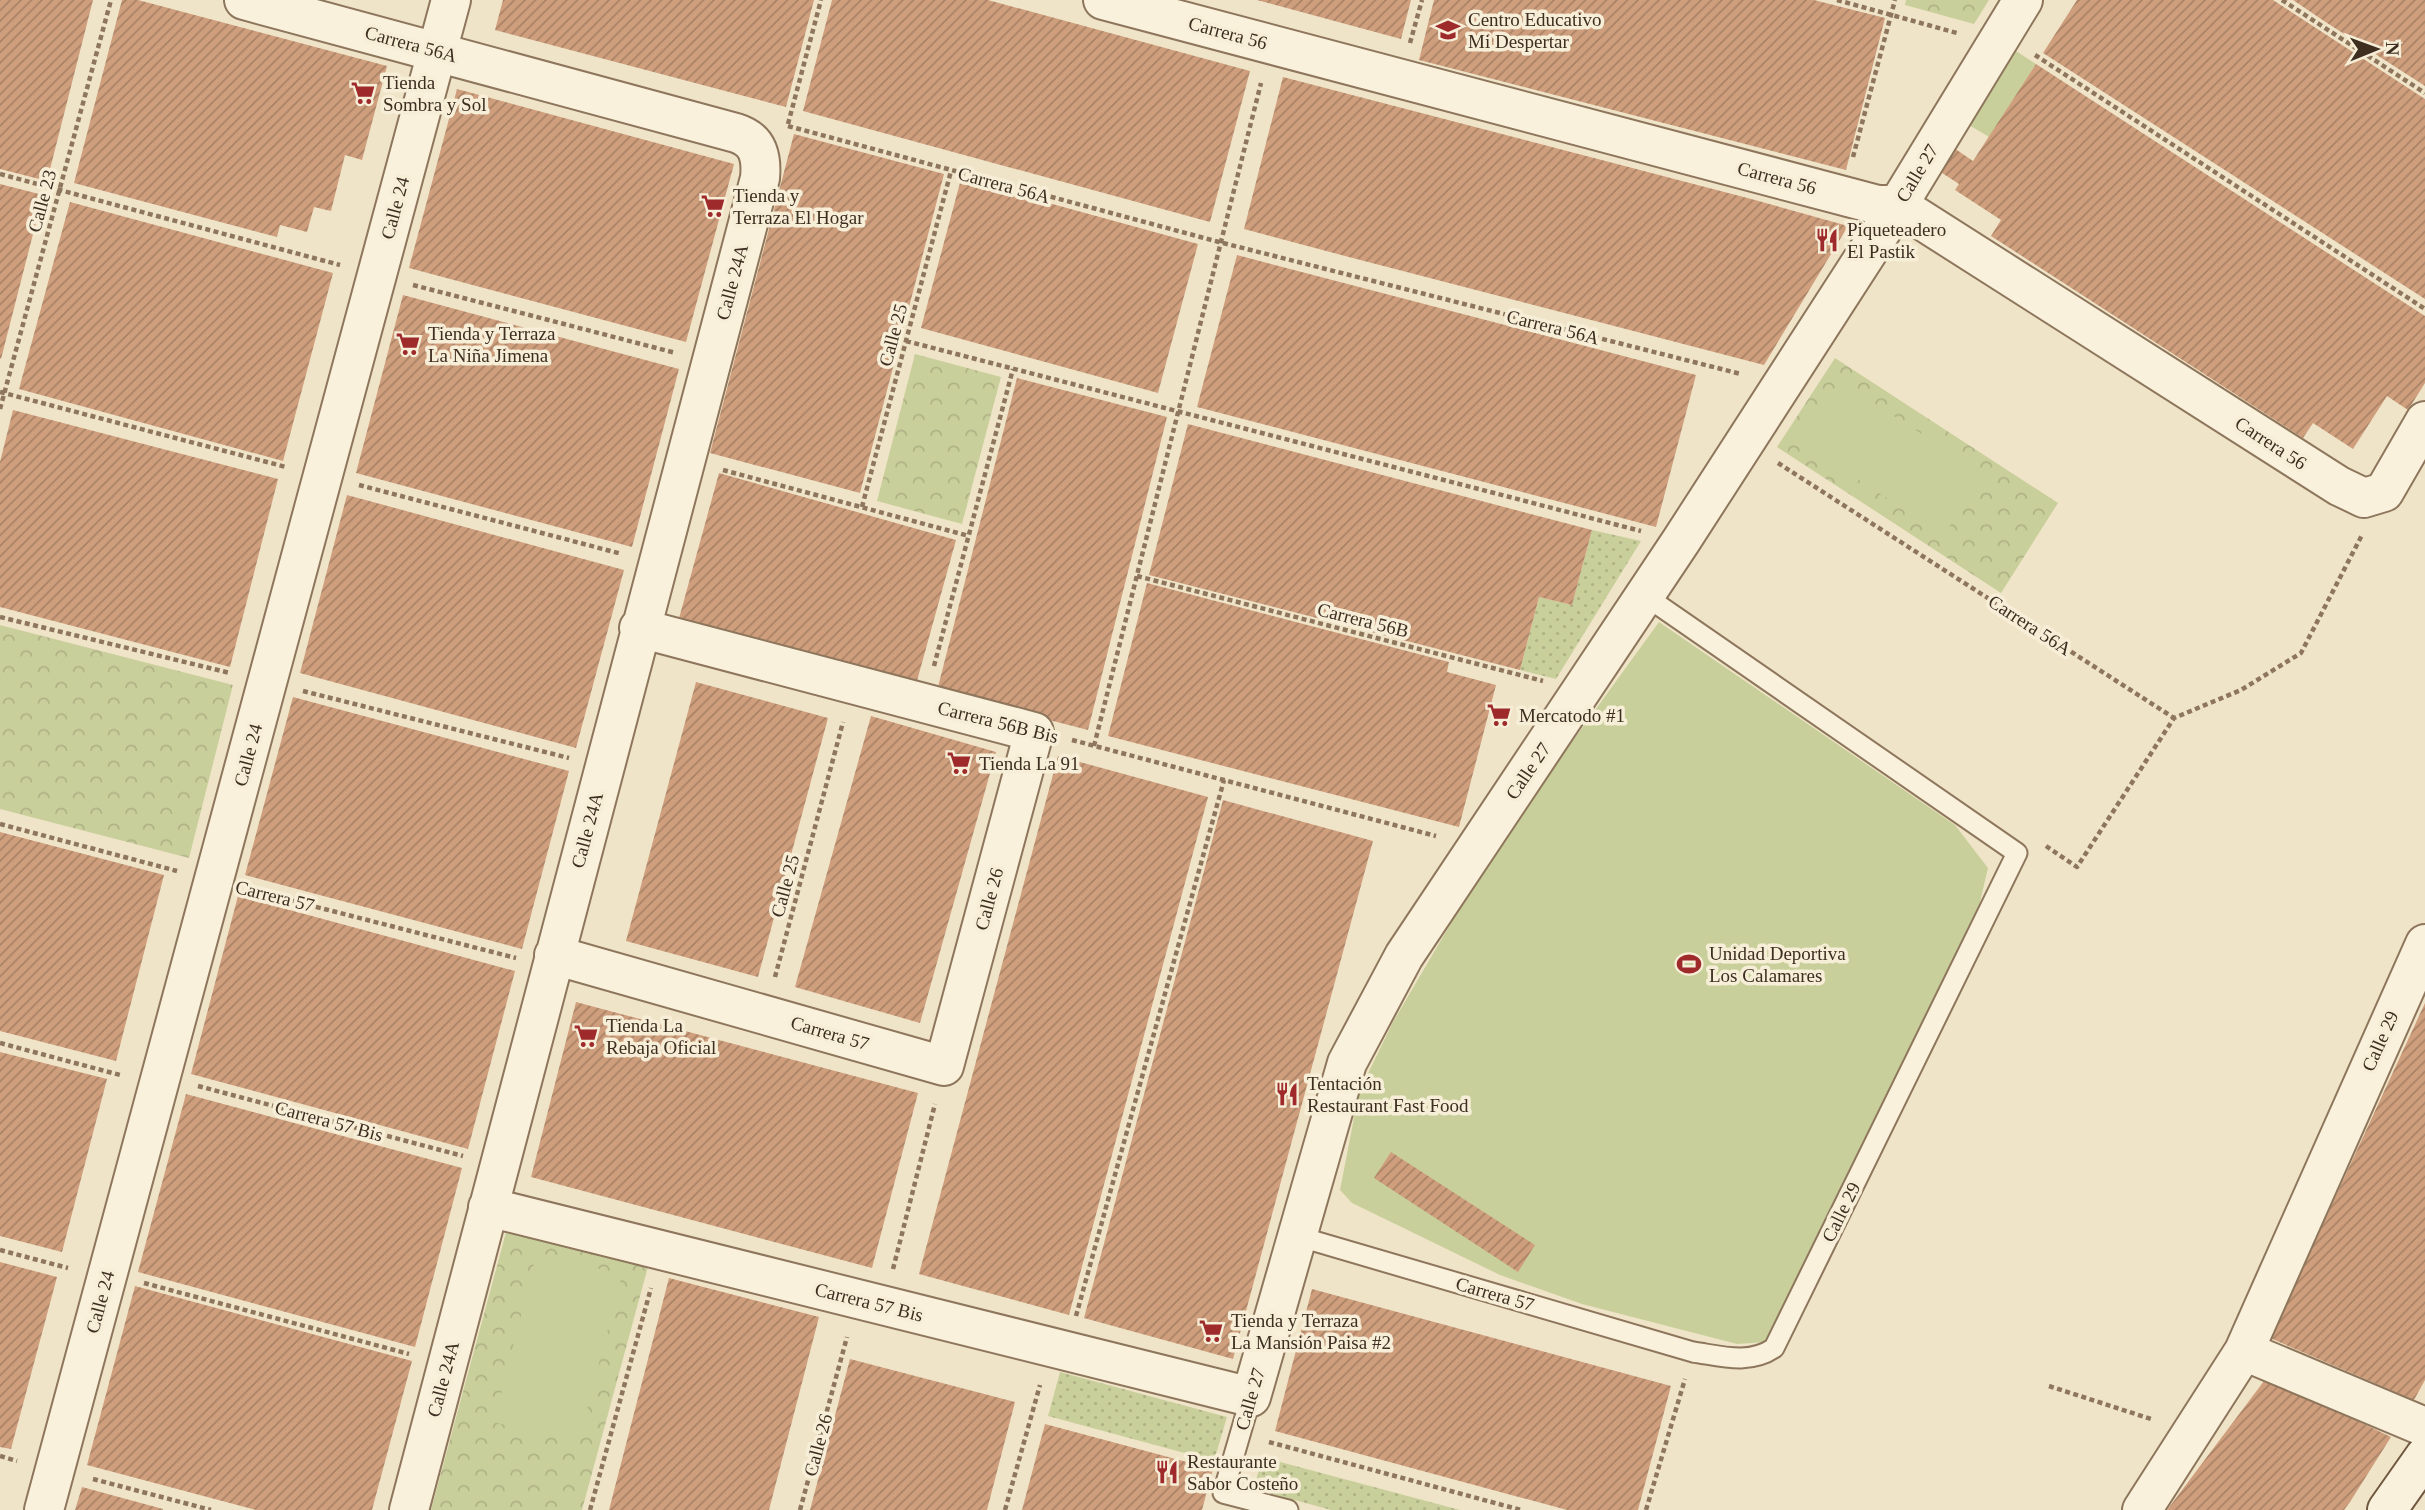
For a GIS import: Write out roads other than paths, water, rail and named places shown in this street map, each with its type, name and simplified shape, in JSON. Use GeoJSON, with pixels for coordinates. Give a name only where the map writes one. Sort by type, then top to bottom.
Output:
{"type":"FeatureCollection","features":[{"type":"Feature","properties":{"kind":"street","name":"Carrera 56A"},"geometry":{"type":"LineString","coordinates":[[244,0],[736,133],[749,137],[758,150]]}},
{"type":"Feature","properties":{"kind":"street","name":"Calle 24"},"geometry":{"type":"LineString","coordinates":[[44,1510],[451,0]]}},
{"type":"Feature","properties":{"kind":"street","name":"Carrera 56"},"geometry":{"type":"LineString","coordinates":[[1103,0],[1878,205],[1898,205],[2345,490],[2364,498],[2384,492],[2425,421]]}},
{"type":"Feature","properties":{"kind":"street","name":"Calle 27"},"geometry":{"type":"LineString","coordinates":[[1251,1397],[1348,1063],[1404,956],[1681,541],[1898,205],[2023,0]]}},
{"type":"Feature","properties":{"kind":"street","name":"Calle 24A"},"geometry":{"type":"LineString","coordinates":[[409,1510],[639,628],[760,178],[758,150]]}},
{"type":"Feature","properties":{"kind":"street","name":"Carrera 56B Bis"},"geometry":{"type":"LineString","coordinates":[[639,628],[1034,732]]}},
{"type":"Feature","properties":{"kind":"street","name":"Calle 26"},"geometry":{"type":"LineString","coordinates":[[944,1066],[1034,732]]}},
{"type":"Feature","properties":{"kind":"street","name":"Calle 29"},"geometry":{"type":"LineString","coordinates":[[2142,1510],[2244,1351],[2425,944]]}},
{"type":"Feature","properties":{"kind":"street","name":"Carrera 57"},"geometry":{"type":"LineString","coordinates":[[553,961],[765,1015],[944,1066]]}},
{"type":"Feature","properties":{"kind":"street","name":"Carrera 57 Bis"},"geometry":{"type":"LineString","coordinates":[[488,1207],[1251,1397]]}},
{"type":"Feature","properties":{"kind":"street"},"geometry":{"type":"LineString","coordinates":[[2244,1351],[2425,1427]]}},
{"type":"Feature","properties":{"kind":"street"},"geometry":{"type":"LineString","coordinates":[[2388,1510],[2425,1456]]}},
{"type":"Feature","properties":{"kind":"lane","name":"Calle 29"},"geometry":{"type":"LineString","coordinates":[[1644,595],[2017,853],[1774,1348],[1765,1354],[1740,1359],[1693,1352]]}},
{"type":"Feature","properties":{"kind":"lane","name":"Carrera 57"},"geometry":{"type":"LineString","coordinates":[[1297,1236],[1693,1352]]}},
{"type":"Feature","properties":{"kind":"lane","name":"Calle 27"},"geometry":{"type":"LineString","coordinates":[[1251,1397],[1223,1493],[1288,1510]]}},
{"type":"Feature","properties":{"kind":"place","name":"Centro Educativo Mi Despertar"},"geometry":{"type":"Point","coordinates":[1448,30]}},
{"type":"Feature","properties":{"kind":"place","name":"Tienda Sombra y Sol"},"geometry":{"type":"Point","coordinates":[363,93]}},
{"type":"Feature","properties":{"kind":"place","name":"Tienda y Terraza El Hogar"},"geometry":{"type":"Point","coordinates":[713,206]}},
{"type":"Feature","properties":{"kind":"place","name":"Piqueteadero El Pastik"},"geometry":{"type":"Point","coordinates":[1827,240]}},
{"type":"Feature","properties":{"kind":"place","name":"Tienda y Terraza La Niña Jimena"},"geometry":{"type":"Point","coordinates":[408,344]}},
{"type":"Feature","properties":{"kind":"place","name":"Mercatodo #1"},"geometry":{"type":"Point","coordinates":[1499,715]}},
{"type":"Feature","properties":{"kind":"place","name":"Tienda La 91"},"geometry":{"type":"Point","coordinates":[959,763]}},
{"type":"Feature","properties":{"kind":"place","name":"Unidad Deportiva Los Calamares"},"geometry":{"type":"Point","coordinates":[1689,964]}},
{"type":"Feature","properties":{"kind":"place","name":"Tienda La Rebaja Oficial"},"geometry":{"type":"Point","coordinates":[586,1036]}},
{"type":"Feature","properties":{"kind":"place","name":"Tentación Restaurant Fast Food"},"geometry":{"type":"Point","coordinates":[1287,1094]}},
{"type":"Feature","properties":{"kind":"place","name":"Tienda y Terraza La Mansión Paisa #2"},"geometry":{"type":"Point","coordinates":[1211,1331]}},
{"type":"Feature","properties":{"kind":"place","name":"Restaurante Sabor Costeño"},"geometry":{"type":"Point","coordinates":[1167,1472]}}]}
